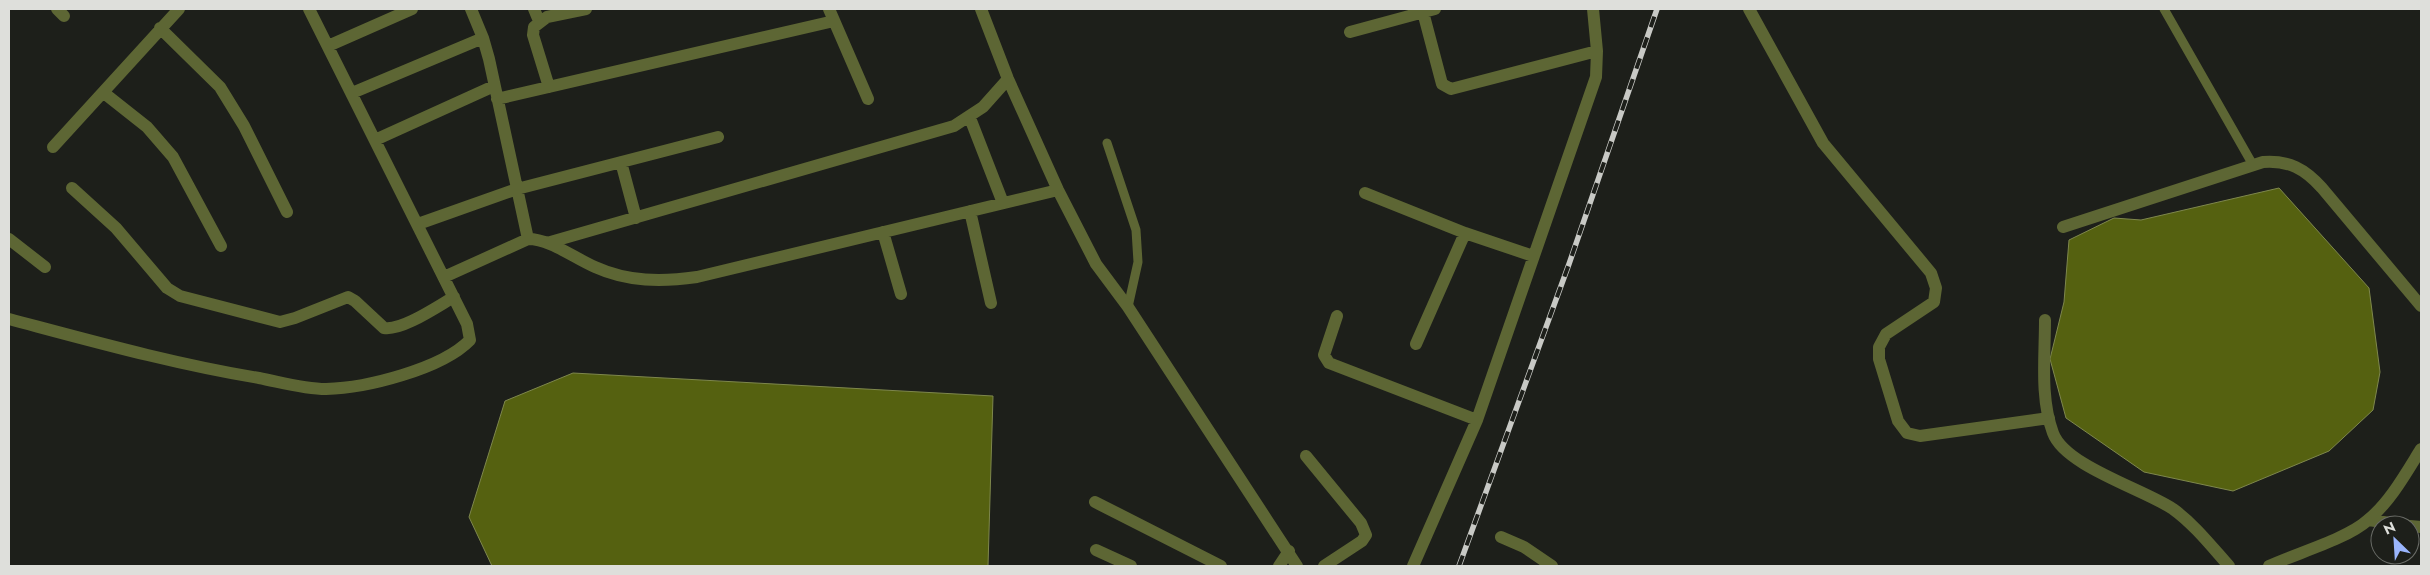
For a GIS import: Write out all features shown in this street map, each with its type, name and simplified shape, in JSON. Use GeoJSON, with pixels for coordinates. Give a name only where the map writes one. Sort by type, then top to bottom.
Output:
{"type":"FeatureCollection","features":[{"type":"Feature","properties":{"kind":"street"},"geometry":{"type":"LineString","coordinates":[[53,148],[179,9]]}},
{"type":"Feature","properties":{"kind":"street"},"geometry":{"type":"LineString","coordinates":[[9,319],[196,368],[324,389],[350,387],[430,365],[459,351],[470,340],[467,324],[454,297],[309,9]]}},
{"type":"Feature","properties":{"kind":"street"},"geometry":{"type":"LineString","coordinates":[[328,46],[412,9]]}},
{"type":"Feature","properties":{"kind":"street"},"geometry":{"type":"LineString","coordinates":[[471,9],[483,38],[528,238]]}},
{"type":"Feature","properties":{"kind":"street"},"geometry":{"type":"LineString","coordinates":[[549,87],[534,35],[537,15],[547,16],[586,9]]}},
{"type":"Feature","properties":{"kind":"street"},"geometry":{"type":"LineString","coordinates":[[829,9],[868,99]]}},
{"type":"Feature","properties":{"kind":"street"},"geometry":{"type":"LineString","coordinates":[[981,9],[1008,79],[1058,190],[1096,264],[1128,307],[1297,566]]}},
{"type":"Feature","properties":{"kind":"street"},"geometry":{"type":"LineString","coordinates":[[1413,566],[1477,420],[1596,77],[1597,52],[1593,9]]}},
{"type":"Feature","properties":{"kind":"street"},"geometry":{"type":"LineString","coordinates":[[1749,9],[1823,142],[1931,273],[1936,288],[1934,302],[1886,334],[1879,347],[1879,359],[1898,421],[1902,427],[1907,433],[1920,436],[2049,418]]}},
{"type":"Feature","properties":{"kind":"street"},"geometry":{"type":"LineString","coordinates":[[1350,32],[1429,10],[1442,84],[1452,89],[1597,52]]}},
{"type":"Feature","properties":{"kind":"street"},"geometry":{"type":"LineString","coordinates":[[497,99],[834,21]]}},
{"type":"Feature","properties":{"kind":"street"},"geometry":{"type":"LineString","coordinates":[[160,28],[220,87],[244,126],[287,212]]}},
{"type":"Feature","properties":{"kind":"street"},"geometry":{"type":"LineString","coordinates":[[352,93],[483,38]]}},
{"type":"Feature","properties":{"kind":"street"},"geometry":{"type":"LineString","coordinates":[[547,244],[954,126],[970,118],[1008,79]]}},
{"type":"Feature","properties":{"kind":"street"},"geometry":{"type":"LineString","coordinates":[[376,140],[494,86]]}},
{"type":"Feature","properties":{"kind":"street"},"geometry":{"type":"LineString","coordinates":[[104,93],[147,127],[173,157],[222,246]]}},
{"type":"Feature","properties":{"kind":"street"},"geometry":{"type":"LineString","coordinates":[[970,118],[1003,203]]}},
{"type":"Feature","properties":{"kind":"street"},"geometry":{"type":"LineString","coordinates":[[418,224],[517,189],[718,136]]}},
{"type":"Feature","properties":{"kind":"street"},"geometry":{"type":"LineString","coordinates":[[2063,227],[2253,165],[2277,161],[2292,164],[2311,175],[2421,306]]}},
{"type":"Feature","properties":{"kind":"street"},"geometry":{"type":"LineString","coordinates":[[621,162],[636,218]]}},
{"type":"Feature","properties":{"kind":"street"},"geometry":{"type":"LineString","coordinates":[[72,188],[121,234],[167,288],[195,302],[280,322],[348,297],[355,301],[384,328],[390,329],[405,324],[454,297]]}},
{"type":"Feature","properties":{"kind":"street"},"geometry":{"type":"LineString","coordinates":[[444,277],[528,238],[539,239],[596,268],[627,278],[670,281],[697,277],[1058,190]]}},
{"type":"Feature","properties":{"kind":"street"},"geometry":{"type":"LineString","coordinates":[[1365,193],[1465,233],[1533,256]]}},
{"type":"Feature","properties":{"kind":"street"},"geometry":{"type":"LineString","coordinates":[[970,211],[991,303]]}},
{"type":"Feature","properties":{"kind":"street"},"geometry":{"type":"LineString","coordinates":[[883,232],[900,294]]}},
{"type":"Feature","properties":{"kind":"street"},"geometry":{"type":"LineString","coordinates":[[1416,344],[1465,233]]}},
{"type":"Feature","properties":{"kind":"street"},"geometry":{"type":"LineString","coordinates":[[9,239],[45,267]]}},
{"type":"Feature","properties":{"kind":"street"},"geometry":{"type":"LineString","coordinates":[[1337,316],[1325,346],[1324,355],[1329,363],[1477,420]]}},
{"type":"Feature","properties":{"kind":"street"},"geometry":{"type":"LineString","coordinates":[[2045,320],[2046,405],[2054,435],[2064,451],[2080,462],[2174,510],[2229,566]]}},
{"type":"Feature","properties":{"kind":"street"},"geometry":{"type":"LineString","coordinates":[[2269,566],[2296,553],[2346,534],[2368,520],[2397,486],[2421,449]]}},
{"type":"Feature","properties":{"kind":"street"},"geometry":{"type":"LineString","coordinates":[[1306,456],[1365,529],[1366,535],[1362,541],[1324,566]]}},
{"type":"Feature","properties":{"kind":"street"},"geometry":{"type":"LineString","coordinates":[[1095,502],[1221,566]]}},
{"type":"Feature","properties":{"kind":"street"},"geometry":{"type":"LineString","coordinates":[[1501,537],[1524,547],[1552,566]]}},
{"type":"Feature","properties":{"kind":"street"},"geometry":{"type":"LineString","coordinates":[[1096,550],[1132,566]]}},
{"type":"Feature","properties":{"kind":"street"},"geometry":{"type":"LineString","coordinates":[[1279,566],[1289,551]]}},
{"type":"Feature","properties":{"kind":"lane"},"geometry":{"type":"LineString","coordinates":[[2164,9],[2253,165]]}},
{"type":"Feature","properties":{"kind":"lane"},"geometry":{"type":"LineString","coordinates":[[1107,143],[1136,230],[1138,262],[1128,307]]}},
{"type":"Feature","properties":{"kind":"shaded area"},"geometry":{"type":"Polygon","coordinates":[[[2279,188],[2369,288],[2380,372],[2373,410],[2329,451],[2233,491],[2144,472],[2066,418],[2050,359],[2064,302],[2069,240],[2114,218],[2141,220],[2279,188]]]}},
{"type":"Feature","properties":{"kind":"shaded area"},"geometry":{"type":"Polygon","coordinates":[[[573,373],[993,396],[988,566],[492,566],[469,517],[505,401],[573,373]]]}},
{"type":"Feature","properties":{"kind":"railway"},"geometry":{"type":"LineString","coordinates":[[1459,566],[1569,264],[1657,9]]}}]}
